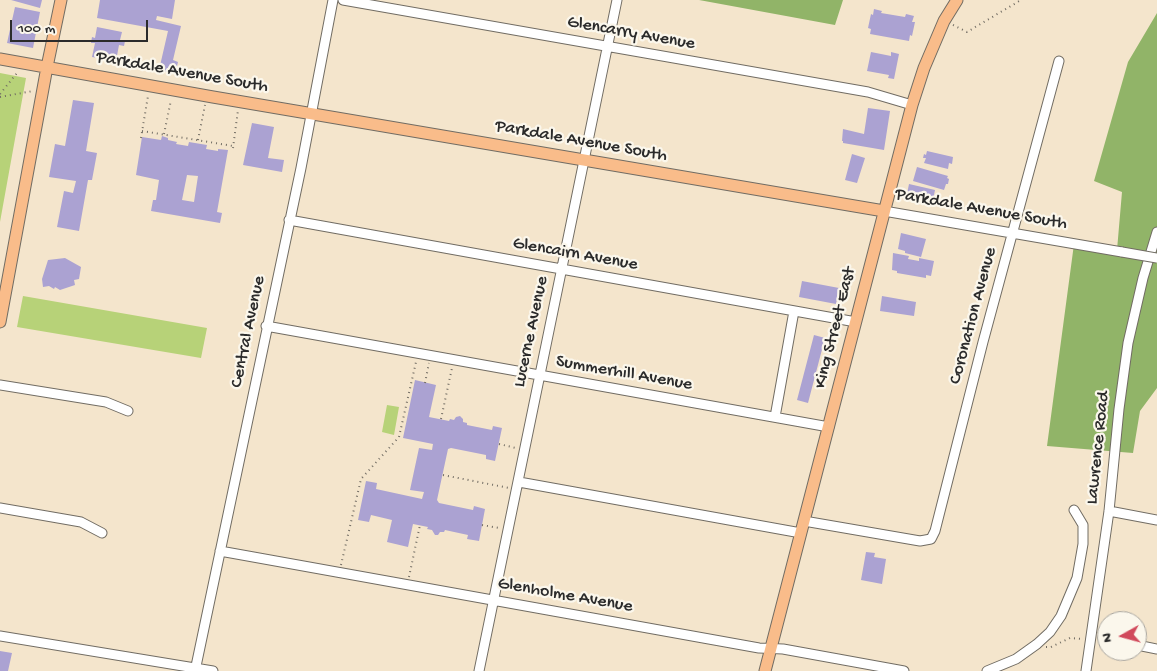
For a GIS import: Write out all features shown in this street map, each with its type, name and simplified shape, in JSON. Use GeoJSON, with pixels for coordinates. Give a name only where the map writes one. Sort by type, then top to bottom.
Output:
{"type":"FeatureCollection","features":[{"type":"Feature","properties":{"kind":"main road"},"geometry":{"type":"LineString","coordinates":[[0,322],[42,91],[61,0]]}},
{"type":"Feature","properties":{"kind":"main road","name":"King Street East"},"geometry":{"type":"LineString","coordinates":[[765,671],[912,105],[924,68],[944,21],[957,0]]}},
{"type":"Feature","properties":{"kind":"main road","name":"Parkdale Avenue South"},"geometry":{"type":"LineString","coordinates":[[0,59],[311,114],[884,211]]}},
{"type":"Feature","properties":{"kind":"street","name":"Central Avenue"},"geometry":{"type":"LineString","coordinates":[[195,669],[266,326],[301,168],[333,0]]}},
{"type":"Feature","properties":{"kind":"street","name":"Glencarry Avenue"},"geometry":{"type":"LineString","coordinates":[[343,0],[868,92],[912,105]]}},
{"type":"Feature","properties":{"kind":"street","name":"Lucerne Avenue"},"geometry":{"type":"LineString","coordinates":[[479,671],[617,0]]}},
{"type":"Feature","properties":{"kind":"street","name":"Coronation Avenue"},"geometry":{"type":"LineString","coordinates":[[803,527],[920,541],[931,539],[935,531],[983,342],[1059,60]]}},
{"type":"Feature","properties":{"kind":"street","name":"Parkdale Avenue South"},"geometry":{"type":"LineString","coordinates":[[884,211],[1157,258]]}},
{"type":"Feature","properties":{"kind":"street","name":"Glencairn Avenue"},"geometry":{"type":"LineString","coordinates":[[289,220],[856,322]]}},
{"type":"Feature","properties":{"kind":"street","name":"Lawrence Road"},"geometry":{"type":"LineString","coordinates":[[1086,671],[1109,511],[1128,343],[1143,278],[1157,232]]}},
{"type":"Feature","properties":{"kind":"street"},"geometry":{"type":"LineString","coordinates":[[775,417],[794,311]]}},
{"type":"Feature","properties":{"kind":"street","name":"Summerhill Avenue"},"geometry":{"type":"LineString","coordinates":[[266,326],[829,427]]}},
{"type":"Feature","properties":{"kind":"street"},"geometry":{"type":"LineString","coordinates":[[0,386],[106,402],[128,411]]}},
{"type":"Feature","properties":{"kind":"street"},"geometry":{"type":"LineString","coordinates":[[518,486],[803,527]]}},
{"type":"Feature","properties":{"kind":"street"},"geometry":{"type":"LineString","coordinates":[[0,508],[81,522],[102,533]]}},
{"type":"Feature","properties":{"kind":"street"},"geometry":{"type":"LineString","coordinates":[[987,671],[1016,659],[1037,644],[1050,632],[1062,616],[1077,578],[1083,544],[1083,525],[1074,510]]}},
{"type":"Feature","properties":{"kind":"street"},"geometry":{"type":"LineString","coordinates":[[1109,511],[1157,520]]}},
{"type":"Feature","properties":{"kind":"street","name":"Glenholme Avenue"},"geometry":{"type":"LineString","coordinates":[[220,551],[759,648],[783,649],[904,671]]}},
{"type":"Feature","properties":{"kind":"street"},"geometry":{"type":"LineString","coordinates":[[0,636],[213,671]]}},
{"type":"Feature","properties":{"kind":"path"},"geometry":{"type":"LineString","coordinates":[[944,21],[967,32],[1020,0]]}},
{"type":"Feature","properties":{"kind":"path"},"geometry":{"type":"LineString","coordinates":[[0,96],[23,63]]}},
{"type":"Feature","properties":{"kind":"path"},"geometry":{"type":"LineString","coordinates":[[141,138],[150,85]]}},
{"type":"Feature","properties":{"kind":"path"},"geometry":{"type":"LineString","coordinates":[[164,134],[173,89]]}},
{"type":"Feature","properties":{"kind":"path"},"geometry":{"type":"LineString","coordinates":[[0,96],[20,92],[42,91]]}},
{"type":"Feature","properties":{"kind":"path"},"geometry":{"type":"LineString","coordinates":[[198,140],[207,96]]}},
{"type":"Feature","properties":{"kind":"path"},"geometry":{"type":"LineString","coordinates":[[142,130],[233,147],[239,101]]}},
{"type":"Feature","properties":{"kind":"path"},"geometry":{"type":"LineString","coordinates":[[340,572],[361,479],[399,437],[418,353]]}},
{"type":"Feature","properties":{"kind":"path"},"geometry":{"type":"LineString","coordinates":[[425,382],[431,355]]}},
{"type":"Feature","properties":{"kind":"path"},"geometry":{"type":"LineString","coordinates":[[441,420],[453,359]]}},
{"type":"Feature","properties":{"kind":"path"},"geometry":{"type":"LineString","coordinates":[[499,444],[525,450]]}},
{"type":"Feature","properties":{"kind":"path"},"geometry":{"type":"LineString","coordinates":[[443,474],[518,486]]}},
{"type":"Feature","properties":{"kind":"path"},"geometry":{"type":"LineString","coordinates":[[407,584],[420,525]]}},
{"type":"Feature","properties":{"kind":"path"},"geometry":{"type":"LineString","coordinates":[[482,525],[509,530]]}},
{"type":"Feature","properties":{"kind":"path"},"geometry":{"type":"LineString","coordinates":[[1037,644],[1045,648],[1070,638],[1097,640]]}},
{"type":"Feature","properties":{"kind":"green space"},"geometry":{"type":"Polygon","coordinates":[[[699,0],[843,0],[835,25],[699,0]]]}},
{"type":"Feature","properties":{"kind":"green space"},"geometry":{"type":"Polygon","coordinates":[[[1157,13],[1157,388],[1140,411],[1133,453],[1047,446],[1074,244],[1117,250],[1122,192],[1094,181],[1128,62],[1157,13]]]}},
{"type":"Feature","properties":{"kind":"green space"},"geometry":{"type":"Polygon","coordinates":[[[0,73],[26,78],[0,222],[0,73]]]}},
{"type":"Feature","properties":{"kind":"green space"},"geometry":{"type":"Polygon","coordinates":[[[23,296],[207,328],[201,358],[17,327],[23,296]]]}},
{"type":"Feature","properties":{"kind":"green space"},"geometry":{"type":"Polygon","coordinates":[[[387,405],[399,407],[394,435],[382,432],[387,405]]]}},
{"type":"Feature","properties":{"kind":"building"},"geometry":{"type":"Polygon","coordinates":[[[11,0],[42,0],[40,8],[11,0]]]}},
{"type":"Feature","properties":{"kind":"building"},"geometry":{"type":"Polygon","coordinates":[[[100,0],[175,0],[172,19],[157,16],[156,20],[181,26],[173,60],[178,62],[175,74],[159,70],[168,31],[97,18],[100,0]]]}},
{"type":"Feature","properties":{"kind":"building"},"geometry":{"type":"Polygon","coordinates":[[[15,7],[40,12],[33,48],[7,43],[15,7]]]}},
{"type":"Feature","properties":{"kind":"building"},"geometry":{"type":"Polygon","coordinates":[[[874,9],[882,11],[881,13],[905,17],[906,14],[914,16],[912,22],[915,22],[909,41],[870,34],[871,29],[868,28],[874,9]]]}},
{"type":"Feature","properties":{"kind":"building"},"geometry":{"type":"Polygon","coordinates":[[[97,27],[122,32],[120,40],[125,41],[124,46],[119,45],[116,61],[92,57],[95,43],[91,43],[92,37],[95,38],[97,27]]]}},
{"type":"Feature","properties":{"kind":"building"},"geometry":{"type":"Polygon","coordinates":[[[871,52],[891,56],[891,52],[899,54],[894,79],[888,78],[889,75],[867,71],[871,52]]]}},
{"type":"Feature","properties":{"kind":"building"},"geometry":{"type":"Polygon","coordinates":[[[73,100],[94,103],[86,151],[97,153],[92,180],[88,180],[79,231],[57,227],[64,191],[73,193],[76,181],[49,177],[55,144],[65,146],[73,100]]]}},
{"type":"Feature","properties":{"kind":"building"},"geometry":{"type":"Polygon","coordinates":[[[868,108],[890,111],[884,150],[843,143],[842,141],[843,129],[864,134],[868,108]]]}},
{"type":"Feature","properties":{"kind":"building"},"geometry":{"type":"Polygon","coordinates":[[[252,123],[274,127],[268,158],[284,160],[282,172],[243,165],[252,123]]]}},
{"type":"Feature","properties":{"kind":"building"},"geometry":{"type":"Polygon","coordinates":[[[162,136],[177,142],[176,144],[188,146],[189,142],[207,145],[206,149],[228,150],[217,212],[222,213],[220,223],[151,211],[153,200],[156,200],[159,180],[136,175],[142,137],[161,140],[162,136]],[[187,175],[182,200],[194,202],[198,176],[187,175]]]}},
{"type":"Feature","properties":{"kind":"building"},"geometry":{"type":"Polygon","coordinates":[[[927,151],[953,157],[952,164],[949,163],[948,169],[924,163],[926,158],[923,158],[924,154],[926,155],[927,151]]]}},
{"type":"Feature","properties":{"kind":"building"},"geometry":{"type":"Polygon","coordinates":[[[852,154],[865,158],[857,183],[845,180],[852,154]]]}},
{"type":"Feature","properties":{"kind":"building"},"geometry":{"type":"Polygon","coordinates":[[[917,167],[948,176],[948,184],[946,184],[944,190],[913,181],[917,167]]]}},
{"type":"Feature","properties":{"kind":"building"},"geometry":{"type":"Polygon","coordinates":[[[909,184],[935,190],[933,200],[938,202],[937,206],[906,199],[909,184]]]}},
{"type":"Feature","properties":{"kind":"building"},"geometry":{"type":"Polygon","coordinates":[[[901,233],[926,239],[921,257],[898,249],[901,233]]]}},
{"type":"Feature","properties":{"kind":"building"},"geometry":{"type":"Polygon","coordinates":[[[893,253],[909,256],[908,259],[919,261],[919,258],[934,261],[931,276],[926,275],[926,278],[897,273],[897,271],[892,270],[893,253]]]}},
{"type":"Feature","properties":{"kind":"building"},"geometry":{"type":"Polygon","coordinates":[[[65,258],[81,267],[79,279],[74,280],[75,285],[60,290],[55,287],[54,289],[49,286],[43,287],[42,279],[48,260],[65,258]]]}},
{"type":"Feature","properties":{"kind":"building"},"geometry":{"type":"Polygon","coordinates":[[[802,281],[839,288],[836,304],[799,297],[802,281]]]}},
{"type":"Feature","properties":{"kind":"building"},"geometry":{"type":"Polygon","coordinates":[[[882,296],[916,302],[914,316],[880,311],[882,296]]]}},
{"type":"Feature","properties":{"kind":"building"},"geometry":{"type":"Polygon","coordinates":[[[814,335],[825,338],[808,403],[797,400],[814,335]]]}},
{"type":"Feature","properties":{"kind":"building"},"geometry":{"type":"Polygon","coordinates":[[[415,380],[436,385],[429,417],[449,421],[460,416],[467,425],[492,430],[493,426],[502,428],[495,461],[486,459],[486,455],[448,449],[437,500],[439,503],[473,510],[474,506],[485,509],[479,541],[467,539],[468,535],[445,530],[435,535],[432,530],[427,529],[428,527],[413,524],[408,547],[387,542],[392,520],[371,515],[369,522],[358,520],[366,481],[377,483],[376,489],[422,499],[424,492],[410,490],[419,448],[432,450],[433,444],[403,438],[415,380]]]}},
{"type":"Feature","properties":{"kind":"building"},"geometry":{"type":"Polygon","coordinates":[[[866,552],[875,553],[874,557],[886,559],[882,584],[861,580],[866,552]]]}},
{"type":"Feature","properties":{"kind":"building"},"geometry":{"type":"Polygon","coordinates":[[[0,651],[12,653],[8,671],[0,671],[0,651]]]}}]}
